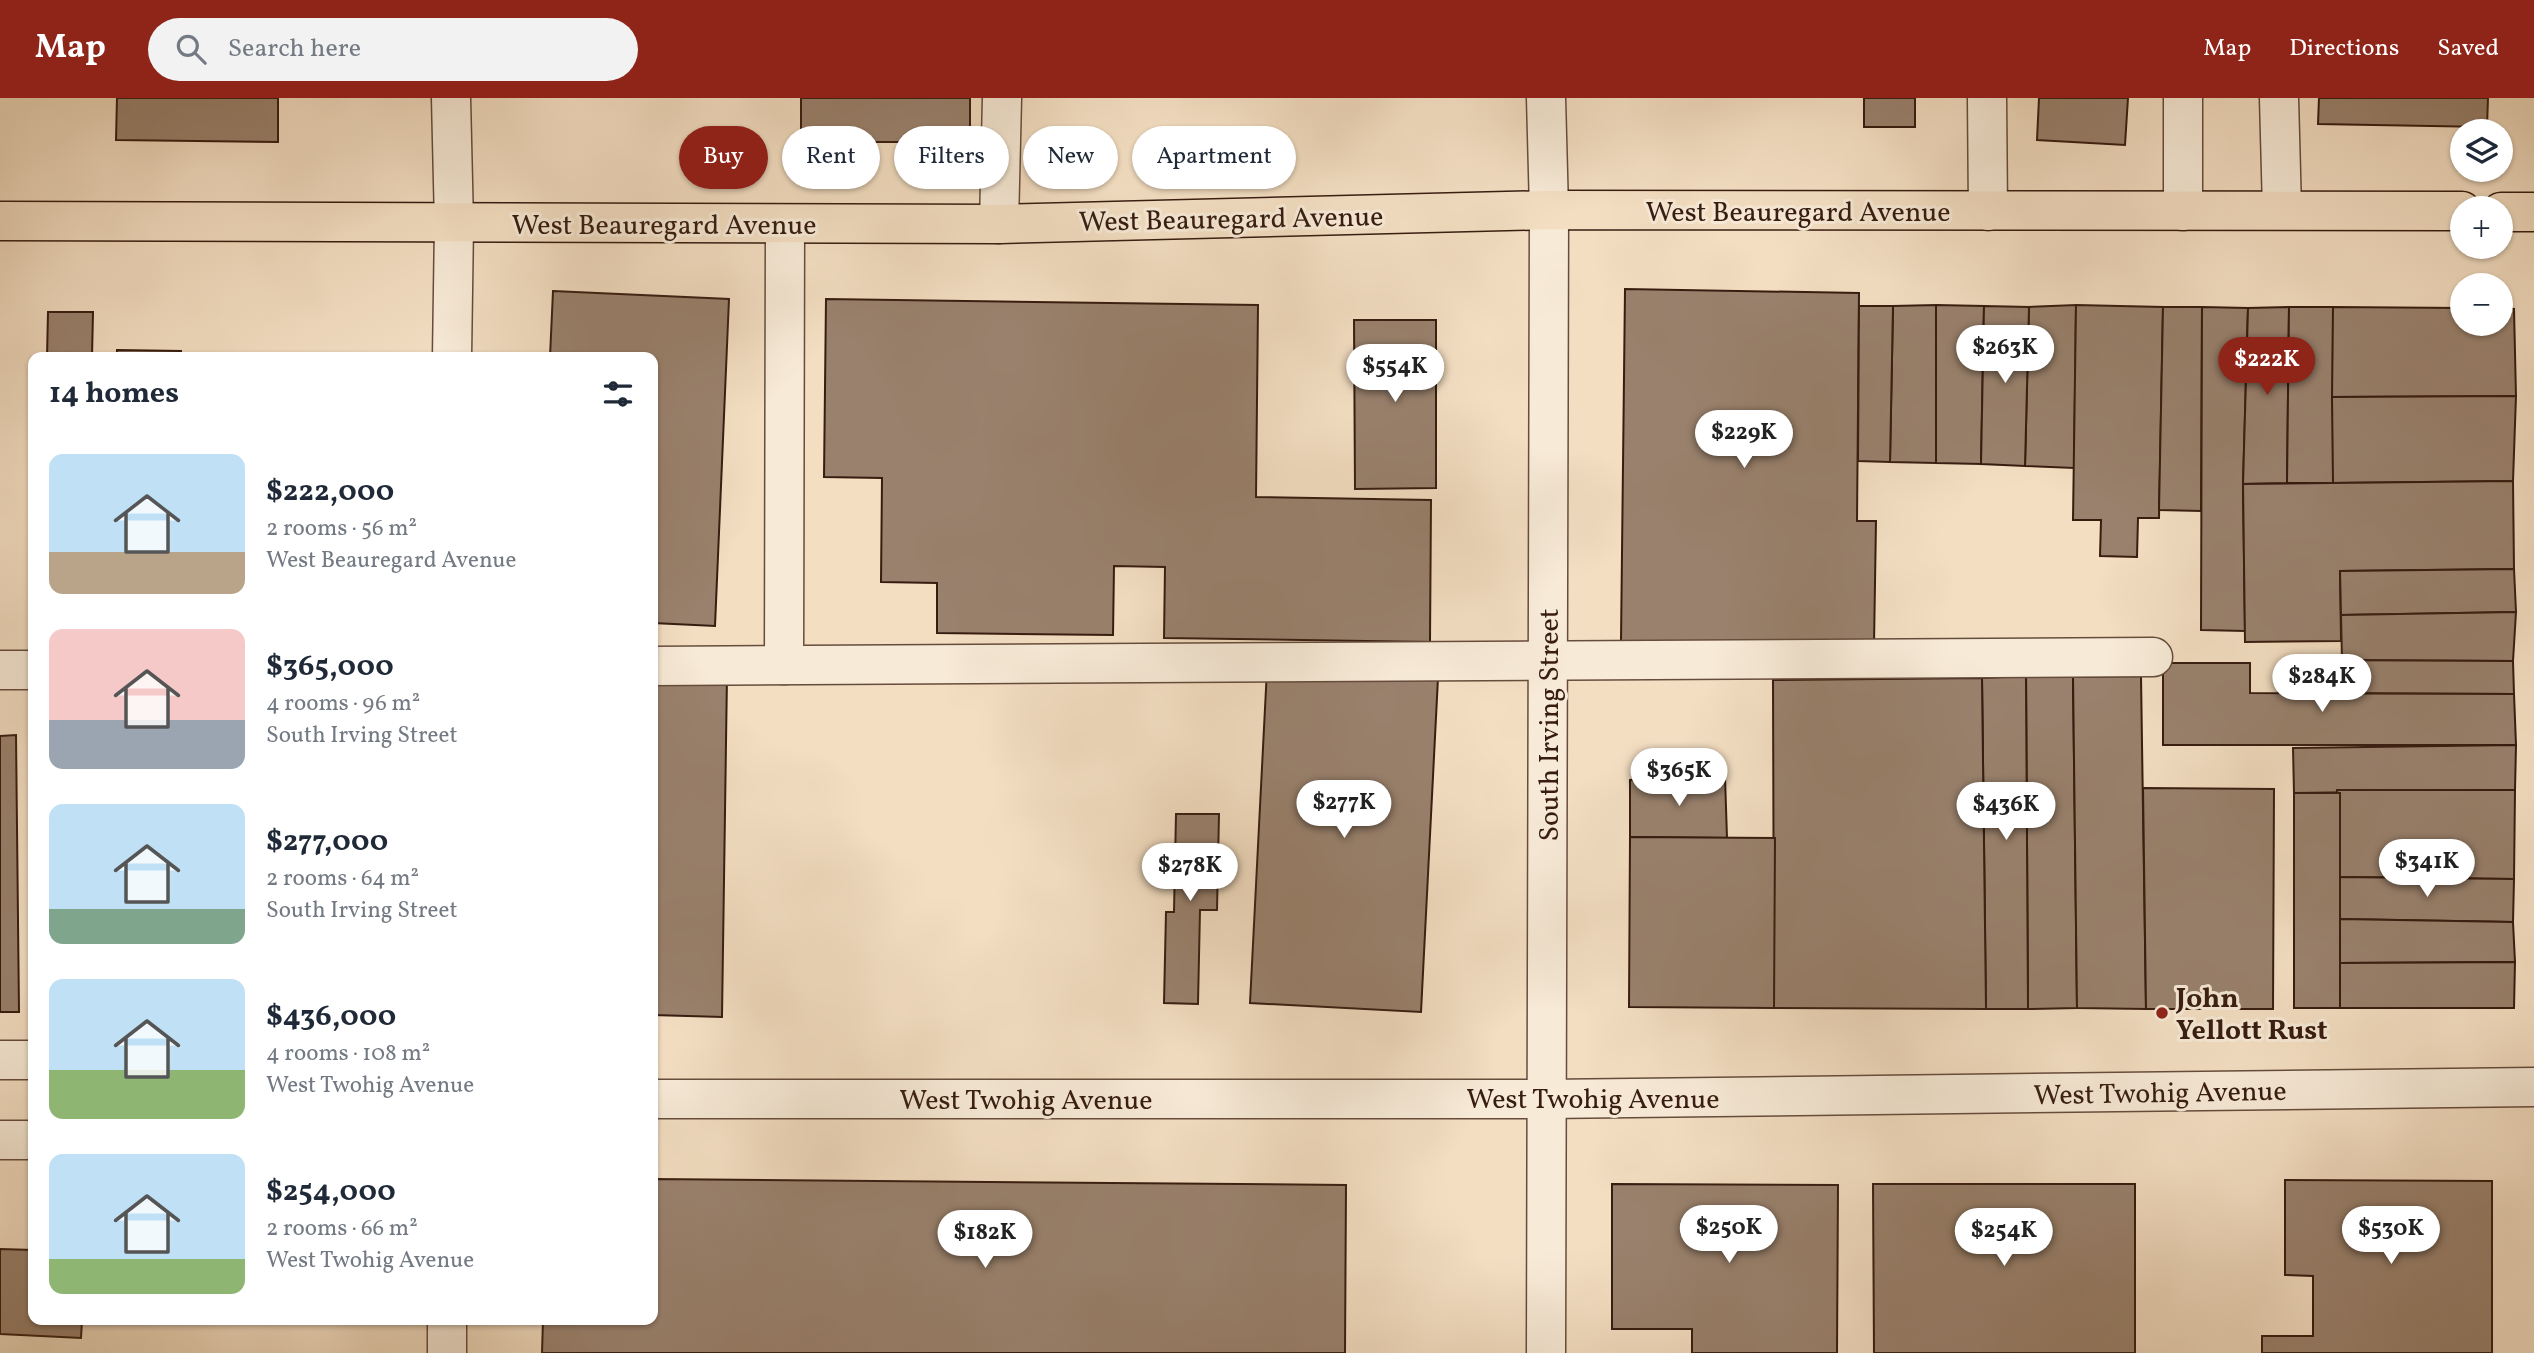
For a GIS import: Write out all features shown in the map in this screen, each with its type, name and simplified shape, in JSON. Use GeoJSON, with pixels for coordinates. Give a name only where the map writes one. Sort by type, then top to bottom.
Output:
{"type":"FeatureCollection","features":[{"type":"Feature","properties":{"kind":"main road","name":"West Beauregard Avenue"},"geometry":{"type":"LineString","coordinates":[[0,221],[999,224],[1549,210],[2450,211]]}},
{"type":"Feature","properties":{"kind":"main road"},"geometry":{"type":"LineString","coordinates":[[2513,212],[2534,212]]}},
{"type":"Feature","properties":{"kind":"street"},"geometry":{"type":"LineString","coordinates":[[451,98],[454,224],[452,352]]}},
{"type":"Feature","properties":{"kind":"street"},"geometry":{"type":"LineString","coordinates":[[999,224],[1002,98]]}},
{"type":"Feature","properties":{"kind":"street","name":"South Irving Street"},"geometry":{"type":"LineString","coordinates":[[1546,98],[1549,210],[1546,1353]]}},
{"type":"Feature","properties":{"kind":"street"},"geometry":{"type":"LineString","coordinates":[[1987,98],[1988,211]]}},
{"type":"Feature","properties":{"kind":"street"},"geometry":{"type":"LineString","coordinates":[[2183,98],[2183,211]]}},
{"type":"Feature","properties":{"kind":"street"},"geometry":{"type":"LineString","coordinates":[[2279,98],[2283,210]]}},
{"type":"Feature","properties":{"kind":"street"},"geometry":{"type":"LineString","coordinates":[[784,665],[785,224]]}},
{"type":"Feature","properties":{"kind":"street"},"geometry":{"type":"LineString","coordinates":[[658,666],[2153,657]]}},
{"type":"Feature","properties":{"kind":"street"},"geometry":{"type":"LineString","coordinates":[[0,670],[28,670]]}},
{"type":"Feature","properties":{"kind":"street"},"geometry":{"type":"LineString","coordinates":[[0,1060],[28,1060]]}},
{"type":"Feature","properties":{"kind":"street","name":"West Twohig Avenue"},"geometry":{"type":"LineString","coordinates":[[658,1099],[1547,1099],[2534,1087]]}},
{"type":"Feature","properties":{"kind":"street"},"geometry":{"type":"LineString","coordinates":[[0,1140],[28,1140]]}},
{"type":"Feature","properties":{"kind":"street"},"geometry":{"type":"LineString","coordinates":[[447,1325],[447,1353]]}},
{"type":"Feature","properties":{"kind":"building"},"geometry":{"type":"Polygon","coordinates":[[[117,98],[278,98],[278,142],[116,140],[117,98]]]}},
{"type":"Feature","properties":{"kind":"building"},"geometry":{"type":"Polygon","coordinates":[[[801,98],[970,98],[970,126],[894,126],[894,142],[880,142],[880,126],[801,126],[801,98]]]}},
{"type":"Feature","properties":{"kind":"building"},"geometry":{"type":"Polygon","coordinates":[[[1864,98],[1915,98],[1915,127],[1864,127],[1864,98]]]}},
{"type":"Feature","properties":{"kind":"building"},"geometry":{"type":"Polygon","coordinates":[[[2039,98],[2128,98],[2125,145],[2037,140],[2039,98]]]}},
{"type":"Feature","properties":{"kind":"building"},"geometry":{"type":"Polygon","coordinates":[[[2319,98],[2488,98],[2487,119],[2450,119],[2450,126],[2318,124],[2319,98]]]}},
{"type":"Feature","properties":{"kind":"building"},"geometry":{"type":"Polygon","coordinates":[[[1625,289],[1859,293],[1857,521],[1876,521],[1874,645],[1621,641],[1625,289]]]}},
{"type":"Feature","properties":{"kind":"building"},"geometry":{"type":"Polygon","coordinates":[[[553,291],[729,299],[715,626],[658,623],[658,352],[550,352],[553,291]]]}},
{"type":"Feature","properties":{"kind":"building"},"geometry":{"type":"Polygon","coordinates":[[[826,299],[1258,305],[1256,497],[1431,500],[1430,642],[1164,638],[1165,567],[1114,566],[1113,635],[937,633],[937,583],[881,582],[882,478],[824,477],[826,299]]]}},
{"type":"Feature","properties":{"kind":"building"},"geometry":{"type":"Polygon","coordinates":[[[1936,305],[1936,463],[1890,462],[1893,306],[1936,305]]]}},
{"type":"Feature","properties":{"kind":"building"},"geometry":{"type":"Polygon","coordinates":[[[1936,305],[1984,306],[1981,464],[1936,463],[1936,305]]]}},
{"type":"Feature","properties":{"kind":"building"},"geometry":{"type":"Polygon","coordinates":[[[2076,305],[2074,468],[2025,466],[2029,307],[2076,305]]]}},
{"type":"Feature","properties":{"kind":"building"},"geometry":{"type":"Polygon","coordinates":[[[2076,305],[2163,307],[2159,518],[2138,518],[2137,557],[2100,556],[2101,520],[2073,520],[2076,305]]]}},
{"type":"Feature","properties":{"kind":"building"},"geometry":{"type":"Polygon","coordinates":[[[1859,306],[1893,306],[1890,462],[1858,461],[1859,306]]]}},
{"type":"Feature","properties":{"kind":"building"},"geometry":{"type":"Polygon","coordinates":[[[1984,306],[2029,307],[2025,466],[1981,464],[1984,306]]]}},
{"type":"Feature","properties":{"kind":"building"},"geometry":{"type":"Polygon","coordinates":[[[2163,307],[2202,307],[2201,511],[2159,510],[2163,307]]]}},
{"type":"Feature","properties":{"kind":"building"},"geometry":{"type":"Polygon","coordinates":[[[2202,307],[2248,308],[2243,484],[2245,631],[2201,630],[2202,307]]]}},
{"type":"Feature","properties":{"kind":"building"},"geometry":{"type":"Polygon","coordinates":[[[2289,307],[2287,483],[2243,484],[2248,308],[2289,307]]]}},
{"type":"Feature","properties":{"kind":"building"},"geometry":{"type":"Polygon","coordinates":[[[2289,307],[2333,307],[2333,483],[2287,483],[2289,307]]]}},
{"type":"Feature","properties":{"kind":"building"},"geometry":{"type":"Polygon","coordinates":[[[2333,307],[2450,308],[2450,336],[2513,336],[2514,309],[2516,396],[2332,397],[2333,307]]]}},
{"type":"Feature","properties":{"kind":"building"},"geometry":{"type":"Polygon","coordinates":[[[48,312],[93,312],[92,352],[47,352],[48,312]]]}},
{"type":"Feature","properties":{"kind":"building"},"geometry":{"type":"Polygon","coordinates":[[[1354,320],[1436,320],[1436,488],[1355,489],[1354,320]]]}},
{"type":"Feature","properties":{"kind":"building"},"geometry":{"type":"Polygon","coordinates":[[[117,350],[181,351],[181,352],[117,350]]]}},
{"type":"Feature","properties":{"kind":"building"},"geometry":{"type":"Polygon","coordinates":[[[2516,396],[2513,481],[2333,483],[2332,397],[2516,396]]]}},
{"type":"Feature","properties":{"kind":"building"},"geometry":{"type":"Polygon","coordinates":[[[2513,481],[2514,569],[2340,571],[2341,641],[2245,642],[2243,484],[2513,481]]]}},
{"type":"Feature","properties":{"kind":"building"},"geometry":{"type":"Polygon","coordinates":[[[2514,569],[2516,612],[2341,615],[2340,571],[2514,569]]]}},
{"type":"Feature","properties":{"kind":"building"},"geometry":{"type":"Polygon","coordinates":[[[2516,612],[2513,661],[2342,660],[2341,615],[2516,612]]]}},
{"type":"Feature","properties":{"kind":"building"},"geometry":{"type":"Polygon","coordinates":[[[2304,660],[2513,661],[2514,694],[2304,693],[2304,660]]]}},
{"type":"Feature","properties":{"kind":"building"},"geometry":{"type":"Polygon","coordinates":[[[2163,663],[2250,663],[2250,693],[2514,694],[2516,745],[2163,745],[2163,663]]]}},
{"type":"Feature","properties":{"kind":"building"},"geometry":{"type":"Polygon","coordinates":[[[1267,669],[1438,678],[1421,1012],[1250,1003],[1267,669]]]}},
{"type":"Feature","properties":{"kind":"building"},"geometry":{"type":"Polygon","coordinates":[[[658,674],[727,675],[722,1017],[658,1015],[658,674]]]}},
{"type":"Feature","properties":{"kind":"building"},"geometry":{"type":"Polygon","coordinates":[[[2026,676],[2073,677],[2077,1008],[2028,1009],[2026,676]]]}},
{"type":"Feature","properties":{"kind":"building"},"geometry":{"type":"Polygon","coordinates":[[[2026,676],[2028,1009],[1986,1009],[1982,678],[2026,676]]]}},
{"type":"Feature","properties":{"kind":"building"},"geometry":{"type":"Polygon","coordinates":[[[2141,676],[2146,1009],[2077,1008],[2073,677],[2141,676]]]}},
{"type":"Feature","properties":{"kind":"building"},"geometry":{"type":"Polygon","coordinates":[[[1982,678],[1986,1009],[1774,1008],[1773,680],[1982,678]]]}},
{"type":"Feature","properties":{"kind":"building"},"geometry":{"type":"Polygon","coordinates":[[[16,735],[19,1012],[0,1012],[0,736],[16,735]]]}},
{"type":"Feature","properties":{"kind":"building"},"geometry":{"type":"Polygon","coordinates":[[[2516,745],[2515,790],[2294,793],[2293,748],[2516,745]]]}},
{"type":"Feature","properties":{"kind":"building"},"geometry":{"type":"Polygon","coordinates":[[[1725,777],[1727,838],[1630,837],[1630,780],[1725,777]]]}},
{"type":"Feature","properties":{"kind":"building"},"geometry":{"type":"Polygon","coordinates":[[[2143,788],[2274,789],[2273,1009],[2146,1009],[2143,788]]]}},
{"type":"Feature","properties":{"kind":"building"},"geometry":{"type":"Polygon","coordinates":[[[2337,790],[2515,790],[2514,879],[2340,877],[2337,790]]]}},
{"type":"Feature","properties":{"kind":"building"},"geometry":{"type":"Polygon","coordinates":[[[2294,793],[2340,793],[2340,1008],[2294,1008],[2294,793]]]}},
{"type":"Feature","properties":{"kind":"building"},"geometry":{"type":"Polygon","coordinates":[[[1176,814],[1219,814],[1217,910],[1200,910],[1198,1004],[1164,1003],[1166,912],[1174,912],[1176,814]]]}},
{"type":"Feature","properties":{"kind":"building"},"geometry":{"type":"Polygon","coordinates":[[[1630,837],[1775,838],[1774,1008],[1629,1007],[1630,837]]]}},
{"type":"Feature","properties":{"kind":"building"},"geometry":{"type":"Polygon","coordinates":[[[2340,877],[2514,879],[2513,922],[2340,919],[2340,877]]]}},
{"type":"Feature","properties":{"kind":"building"},"geometry":{"type":"Polygon","coordinates":[[[2340,919],[2513,922],[2515,962],[2340,963],[2340,919]]]}},
{"type":"Feature","properties":{"kind":"building"},"geometry":{"type":"Polygon","coordinates":[[[2515,962],[2514,1008],[2340,1008],[2340,963],[2515,962]]]}},
{"type":"Feature","properties":{"kind":"building"},"geometry":{"type":"Polygon","coordinates":[[[658,1179],[1346,1185],[1345,1353],[542,1353],[543,1325],[658,1325],[658,1179]]]}},
{"type":"Feature","properties":{"kind":"building"},"geometry":{"type":"Polygon","coordinates":[[[2285,1180],[2492,1181],[2492,1353],[2262,1353],[2262,1336],[2313,1336],[2313,1276],[2285,1275],[2285,1180]]]}},
{"type":"Feature","properties":{"kind":"building"},"geometry":{"type":"Polygon","coordinates":[[[1612,1184],[1838,1185],[1837,1353],[1692,1353],[1692,1329],[1612,1329],[1612,1184]]]}},
{"type":"Feature","properties":{"kind":"building"},"geometry":{"type":"Polygon","coordinates":[[[1873,1184],[2135,1184],[2135,1353],[1874,1353],[1873,1184]]]}},
{"type":"Feature","properties":{"kind":"building"},"geometry":{"type":"Polygon","coordinates":[[[0,1249],[28,1250],[28,1325],[82,1325],[81,1338],[0,1334],[0,1249]]]}},
{"type":"Feature","properties":{"kind":"place","name":"John Yellott Rust"},"geometry":{"type":"Point","coordinates":[2162,1013]}}]}
